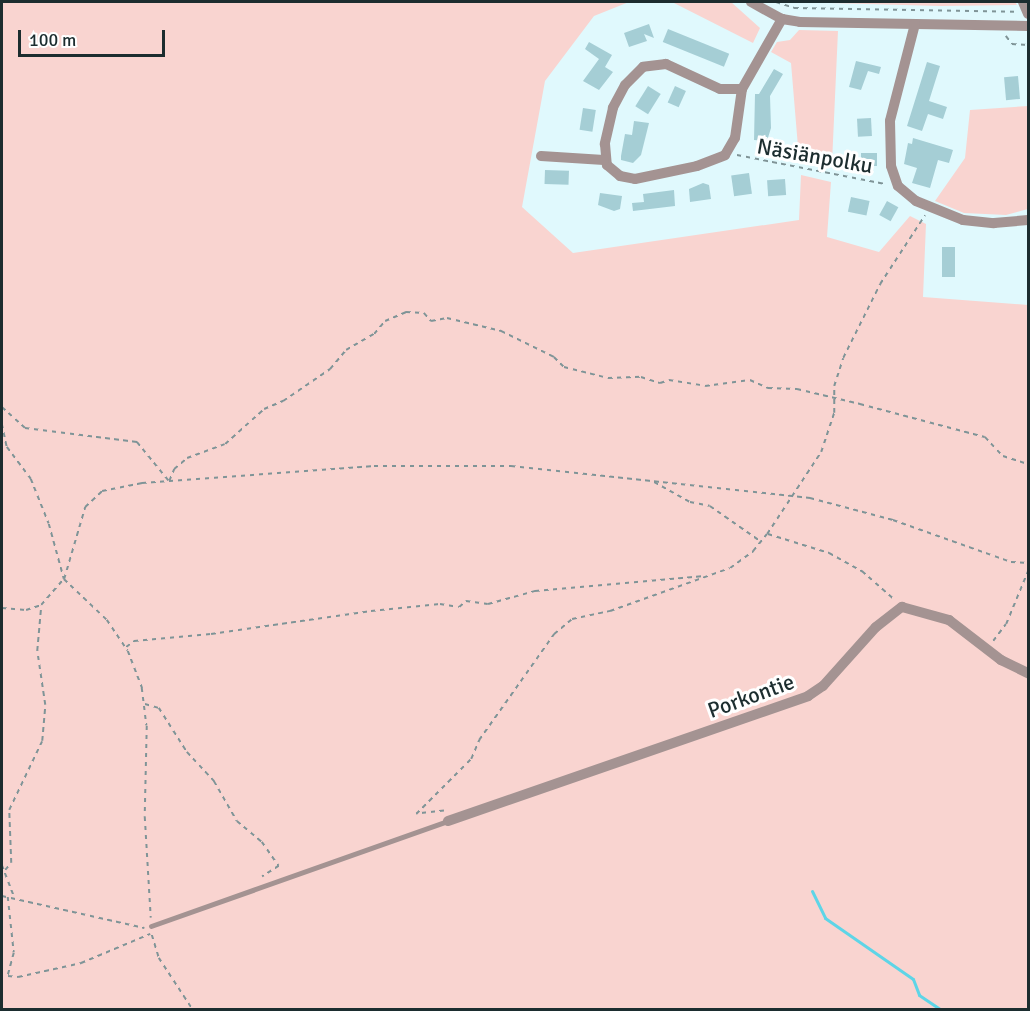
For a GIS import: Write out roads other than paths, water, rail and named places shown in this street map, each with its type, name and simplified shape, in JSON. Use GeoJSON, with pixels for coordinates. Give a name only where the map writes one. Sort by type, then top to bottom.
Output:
{"type":"FeatureCollection","features":[{"type":"Feature","properties":{"kind":"street"},"geometry":{"type":"LineString","coordinates":[[751,2],[782,19],[1029,26]]}},
{"type":"Feature","properties":{"kind":"street"},"geometry":{"type":"LineString","coordinates":[[1023,2],[1028,13]]}},
{"type":"Feature","properties":{"kind":"street"},"geometry":{"type":"LineString","coordinates":[[742,89],[720,89],[666,64],[643,67],[618,96],[605,144],[604,160],[614,174],[635,179],[712,162],[728,152],[735,138],[742,89],[782,19]]}},
{"type":"Feature","properties":{"kind":"street"},"geometry":{"type":"LineString","coordinates":[[915,24],[890,121],[891,166],[898,186],[930,208],[977,223],[1029,220]]}},
{"type":"Feature","properties":{"kind":"street"},"geometry":{"type":"LineString","coordinates":[[541,156],[604,160]]}},
{"type":"Feature","properties":{"kind":"street","name":"Porkontie"},"geometry":{"type":"LineString","coordinates":[[447,816],[794,703],[824,686],[876,627],[902,607],[949,620],[985,647],[1029,672]]}},
{"type":"Feature","properties":{"kind":"lane"},"geometry":{"type":"LineString","coordinates":[[152,930],[447,816]]}},
{"type":"Feature","properties":{"kind":"waterway"},"geometry":{"type":"LineString","coordinates":[[812,891],[825,918],[913,979],[919,995],[941,1010]]}}]}
